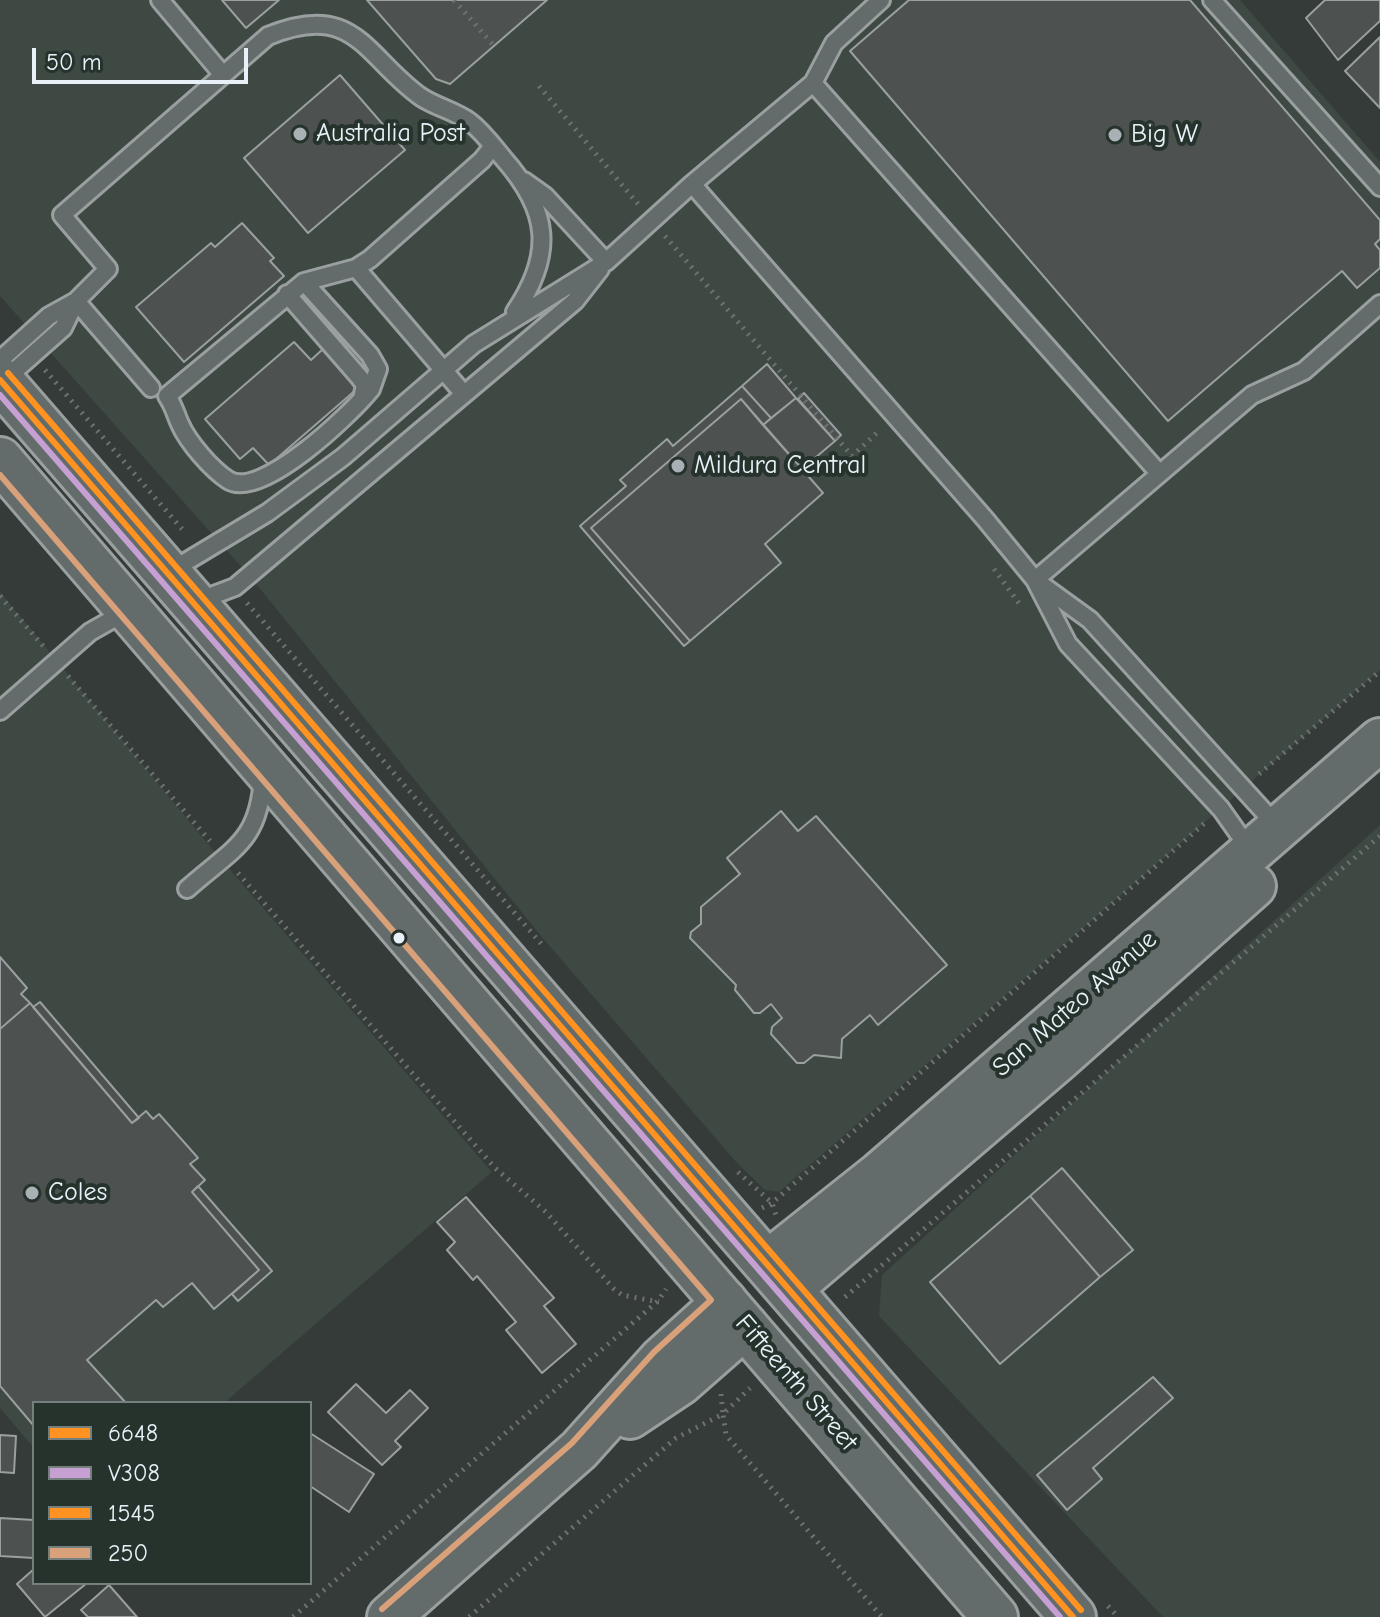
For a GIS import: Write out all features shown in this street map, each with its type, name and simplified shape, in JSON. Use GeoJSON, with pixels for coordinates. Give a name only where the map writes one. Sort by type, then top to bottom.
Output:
{"type":"FeatureCollection","features":[{"type":"Feature","properties":{"kind":"highway"},"geometry":{"type":"LineString","coordinates":[[1,374],[734,1230],[778,1276],[1073,1617]]}},
{"type":"Feature","properties":{"kind":"highway","name":"Fifteenth Street"},"geometry":{"type":"LineString","coordinates":[[0,460],[995,1617]]}},
{"type":"Feature","properties":{"kind":"highway"},"geometry":{"type":"LineString","coordinates":[[129,609],[182,588]]}},
{"type":"Feature","properties":{"kind":"highway"},"geometry":{"type":"LineString","coordinates":[[736,1313],[778,1276]]}},
{"type":"Feature","properties":{"kind":"street","name":"San Mateo Avenue"},"geometry":{"type":"LineString","coordinates":[[778,1276],[879,1174],[1380,740]]}},
{"type":"Feature","properties":{"kind":"street","name":"San Mateo Avenue"},"geometry":{"type":"LineString","coordinates":[[778,1276],[1058,1060],[1380,774]]}},
{"type":"Feature","properties":{"kind":"street"},"geometry":{"type":"LineString","coordinates":[[389,1617],[579,1450],[661,1359],[736,1313]]}},
{"type":"Feature","properties":{"kind":"lane"},"geometry":{"type":"LineString","coordinates":[[160,0],[223,75]]}},
{"type":"Feature","properties":{"kind":"lane"},"geometry":{"type":"LineString","coordinates":[[182,588],[267,513],[331,466],[444,368],[510,318],[606,262],[692,184],[813,83],[834,43],[881,0]]}},
{"type":"Feature","properties":{"kind":"lane"},"geometry":{"type":"LineString","coordinates":[[1212,0],[1380,187]]}},
{"type":"Feature","properties":{"kind":"lane"},"geometry":{"type":"LineString","coordinates":[[1,374],[63,328],[76,301],[108,269],[62,215],[268,36],[297,23],[332,24],[364,40],[411,89],[468,121],[523,180],[545,196],[606,262]]}},
{"type":"Feature","properties":{"kind":"lane"},"geometry":{"type":"LineString","coordinates":[[813,83],[1158,472]]}},
{"type":"Feature","properties":{"kind":"lane"},"geometry":{"type":"LineString","coordinates":[[304,282],[370,355],[378,369],[371,389],[275,474],[245,485],[229,481],[180,424],[175,407],[167,396],[304,282],[356,268],[482,160],[493,146]]}},
{"type":"Feature","properties":{"kind":"lane"},"geometry":{"type":"LineString","coordinates":[[510,318],[531,287],[543,248],[536,209],[523,180]]}},
{"type":"Feature","properties":{"kind":"lane"},"geometry":{"type":"LineString","coordinates":[[692,184],[1035,580],[1090,620],[1243,788],[1264,839]]}},
{"type":"Feature","properties":{"kind":"lane"},"geometry":{"type":"LineString","coordinates":[[182,588],[235,587],[575,301],[606,262]]}},
{"type":"Feature","properties":{"kind":"lane"},"geometry":{"type":"LineString","coordinates":[[356,268],[463,393]]}},
{"type":"Feature","properties":{"kind":"lane"},"geometry":{"type":"LineString","coordinates":[[287,294],[365,385],[361,401]]}},
{"type":"Feature","properties":{"kind":"lane"},"geometry":{"type":"LineString","coordinates":[[76,301],[151,388]]}},
{"type":"Feature","properties":{"kind":"lane"},"geometry":{"type":"LineString","coordinates":[[1035,580],[1252,395],[1304,371],[1380,304]]}},
{"type":"Feature","properties":{"kind":"lane"},"geometry":{"type":"LineString","coordinates":[[1035,580],[1068,644],[1221,809],[1264,839]]}},
{"type":"Feature","properties":{"kind":"lane"},"geometry":{"type":"LineString","coordinates":[[0,711],[90,632],[129,609]]}},
{"type":"Feature","properties":{"kind":"lane"},"geometry":{"type":"LineString","coordinates":[[187,889],[252,831],[258,820],[264,766]]}},
{"type":"Feature","properties":{"kind":"path"},"geometry":{"type":"LineString","coordinates":[[454,0],[494,46]]}},
{"type":"Feature","properties":{"kind":"path"},"geometry":{"type":"LineString","coordinates":[[539,86],[852,456],[884,426],[892,436]]}},
{"type":"Feature","properties":{"kind":"path"},"geometry":{"type":"LineString","coordinates":[[43,369],[182,529]]}},
{"type":"Feature","properties":{"kind":"path"},"geometry":{"type":"LineString","coordinates":[[987,558],[1030,617]]}},
{"type":"Feature","properties":{"kind":"path"},"geometry":{"type":"LineString","coordinates":[[0,596],[495,1168],[546,1212],[614,1289],[622,1295],[658,1301],[293,1617]]}},
{"type":"Feature","properties":{"kind":"path"},"geometry":{"type":"LineString","coordinates":[[263,623],[554,959]]}},
{"type":"Feature","properties":{"kind":"path"},"geometry":{"type":"LineString","coordinates":[[1243,788],[1380,671]]}},
{"type":"Feature","properties":{"kind":"path"},"geometry":{"type":"LineString","coordinates":[[734,1230],[755,1211],[772,1203],[1221,809]]}},
{"type":"Feature","properties":{"kind":"path"},"geometry":{"type":"LineString","coordinates":[[1195,810],[1205,822]]}},
{"type":"Feature","properties":{"kind":"path"},"geometry":{"type":"LineString","coordinates":[[845,1297],[1380,836]]}},
{"type":"Feature","properties":{"kind":"path"},"geometry":{"type":"LineString","coordinates":[[735,1169],[772,1203]]}},
{"type":"Feature","properties":{"kind":"path"},"geometry":{"type":"LineString","coordinates":[[469,1617],[676,1438],[723,1414],[726,1435],[882,1617]]}},
{"type":"Feature","properties":{"kind":"shaded area","name":"Mildura Central"},"geometry":{"type":"Polygon","coordinates":[[[0,0],[1240,0],[1380,162],[1380,670],[779,1192],[765,1190],[737,1163],[541,936],[253,580],[0,296],[0,0]]]}},
{"type":"Feature","properties":{"kind":"shaded area"},"geometry":{"type":"Polygon","coordinates":[[[0,592],[213,850],[492,1172],[226,1401],[32,1401],[32,1446],[0,1408],[0,592]]]}},
{"type":"Feature","properties":{"kind":"shaded area"},"geometry":{"type":"Polygon","coordinates":[[[1380,825],[1380,1617],[1163,1617],[879,1316],[882,1275],[1380,825]]]}},
{"type":"Feature","properties":{"kind":"building"},"geometry":{"type":"Polygon","coordinates":[[[222,0],[279,0],[246,28],[222,0]]]}},
{"type":"Feature","properties":{"kind":"building"},"geometry":{"type":"Polygon","coordinates":[[[367,0],[547,0],[450,84],[436,79],[367,0]]]}},
{"type":"Feature","properties":{"kind":"building","name":"Big W"},"geometry":{"type":"Polygon","coordinates":[[[909,0],[1190,0],[1380,220],[1380,239],[1375,244],[1380,250],[1380,268],[1357,288],[1342,271],[1168,421],[850,51],[909,0]]]}},
{"type":"Feature","properties":{"kind":"building"},"geometry":{"type":"Polygon","coordinates":[[[1325,0],[1380,0],[1380,21],[1338,60],[1306,18],[1325,0]]]}},
{"type":"Feature","properties":{"kind":"building"},"geometry":{"type":"Polygon","coordinates":[[[1380,37],[1380,108],[1345,71],[1380,37]]]}},
{"type":"Feature","properties":{"kind":"building"},"geometry":{"type":"Polygon","coordinates":[[[340,75],[405,150],[308,233],[244,158],[340,75]]]}},
{"type":"Feature","properties":{"kind":"building"},"geometry":{"type":"Polygon","coordinates":[[[242,223],[274,258],[270,261],[284,276],[184,362],[136,307],[211,243],[215,247],[242,223]]]}},
{"type":"Feature","properties":{"kind":"building"},"geometry":{"type":"Polygon","coordinates":[[[294,342],[311,360],[324,348],[358,388],[269,465],[253,448],[240,459],[205,419],[294,342]]]}},
{"type":"Feature","properties":{"kind":"building"},"geometry":{"type":"Polygon","coordinates":[[[767,364],[796,398],[771,418],[742,386],[767,364]]]}},
{"type":"Feature","properties":{"kind":"building"},"geometry":{"type":"Polygon","coordinates":[[[742,386],[771,418],[763,425],[741,399],[591,528],[690,641],[684,646],[580,526],[626,486],[620,480],[667,439],[673,446],[742,386]]]}},
{"type":"Feature","properties":{"kind":"building"},"geometry":{"type":"Polygon","coordinates":[[[804,393],[841,435],[835,441],[798,399],[804,393]]]}},
{"type":"Feature","properties":{"kind":"building"},"geometry":{"type":"Polygon","coordinates":[[[796,398],[835,441],[802,469],[763,425],[796,398]]]}},
{"type":"Feature","properties":{"kind":"building"},"geometry":{"type":"Polygon","coordinates":[[[741,399],[823,493],[765,544],[781,563],[690,641],[591,528],[741,399]]]}},
{"type":"Feature","properties":{"kind":"building"},"geometry":{"type":"Polygon","coordinates":[[[781,811],[798,831],[816,816],[947,965],[878,1025],[870,1015],[842,1039],[841,1058],[814,1055],[804,1063],[797,1063],[771,1034],[772,1027],[782,1018],[771,1004],[760,1013],[754,1013],[735,990],[736,985],[690,938],[691,932],[701,924],[701,907],[740,874],[727,858],[781,811]]]}},
{"type":"Feature","properties":{"kind":"building"},"geometry":{"type":"Polygon","coordinates":[[[0,957],[27,988],[21,994],[30,1003],[0,1029],[0,957]]]}},
{"type":"Feature","properties":{"kind":"building"},"geometry":{"type":"Polygon","coordinates":[[[40,1002],[139,1118],[132,1123],[33,1007],[40,1002]]]}},
{"type":"Feature","properties":{"kind":"building"},"geometry":{"type":"Polygon","coordinates":[[[30,1003],[132,1123],[146,1111],[153,1119],[159,1114],[198,1158],[190,1164],[205,1180],[192,1192],[259,1270],[214,1309],[192,1283],[163,1307],[156,1300],[87,1360],[124,1401],[32,1401],[32,1424],[0,1386],[0,1029],[30,1003]]]}},
{"type":"Feature","properties":{"kind":"building"},"geometry":{"type":"Polygon","coordinates":[[[1062,1168],[1133,1250],[1100,1277],[1030,1196],[1062,1168]]]}},
{"type":"Feature","properties":{"kind":"building"},"geometry":{"type":"Polygon","coordinates":[[[198,1186],[272,1271],[238,1301],[232,1294],[259,1270],[192,1192],[198,1186]]]}},
{"type":"Feature","properties":{"kind":"building"},"geometry":{"type":"Polygon","coordinates":[[[1030,1196],[1100,1277],[1000,1364],[930,1282],[1030,1196]]]}},
{"type":"Feature","properties":{"kind":"building"},"geometry":{"type":"Polygon","coordinates":[[[466,1197],[554,1298],[544,1306],[576,1344],[542,1373],[506,1330],[516,1322],[477,1276],[473,1280],[447,1250],[455,1242],[437,1222],[466,1197]]]}},
{"type":"Feature","properties":{"kind":"building"},"geometry":{"type":"Polygon","coordinates":[[[1153,1377],[1173,1398],[1093,1468],[1102,1479],[1067,1510],[1037,1475],[1153,1377]]]}},
{"type":"Feature","properties":{"kind":"building"},"geometry":{"type":"Polygon","coordinates":[[[356,1384],[386,1413],[410,1390],[428,1408],[395,1441],[401,1447],[382,1465],[328,1412],[356,1384]]]}},
{"type":"Feature","properties":{"kind":"building"},"geometry":{"type":"Polygon","coordinates":[[[312,1434],[374,1474],[349,1512],[312,1487],[312,1434]]]}},
{"type":"Feature","properties":{"kind":"building"},"geometry":{"type":"Polygon","coordinates":[[[0,1435],[16,1436],[14,1473],[0,1472],[0,1435]]]}},
{"type":"Feature","properties":{"kind":"building"},"geometry":{"type":"Polygon","coordinates":[[[0,1518],[32,1520],[32,1558],[0,1556],[0,1518]]]}},
{"type":"Feature","properties":{"kind":"building"},"geometry":{"type":"Polygon","coordinates":[[[32,1571],[32,1585],[85,1585],[45,1617],[17,1584],[32,1571]]]}},
{"type":"Feature","properties":{"kind":"building"},"geometry":{"type":"Polygon","coordinates":[[[109,1585],[137,1617],[88,1617],[81,1610],[109,1585]]]}},
{"type":"Feature","properties":{"kind":"transit line","name":"1545"},"geometry":{"type":"LineString","coordinates":[[8,373],[1081,1610]]}},
{"type":"Feature","properties":{"kind":"transit line","name":"6648"},"geometry":{"type":"LineString","coordinates":[[0,380],[1073,1617]]}},
{"type":"Feature","properties":{"kind":"transit line","name":"V308"},"geometry":{"type":"LineString","coordinates":[[0,395],[1060,1617]]}},
{"type":"Feature","properties":{"kind":"transit line","name":"250"},"geometry":{"type":"LineString","coordinates":[[0,475],[711,1300],[654,1352],[572,1443],[382,1609]]}},
{"type":"Feature","properties":{"kind":"place","name":"Australia Post"},"geometry":{"type":"Point","coordinates":[300,134]}},
{"type":"Feature","properties":{"kind":"place","name":"Big W"},"geometry":{"type":"Point","coordinates":[1115,135]}},
{"type":"Feature","properties":{"kind":"place","name":"Mildura Central"},"geometry":{"type":"Point","coordinates":[678,466]}},
{"type":"Feature","properties":{"kind":"place","name":"Coles"},"geometry":{"type":"Point","coordinates":[32,1193]}}]}
